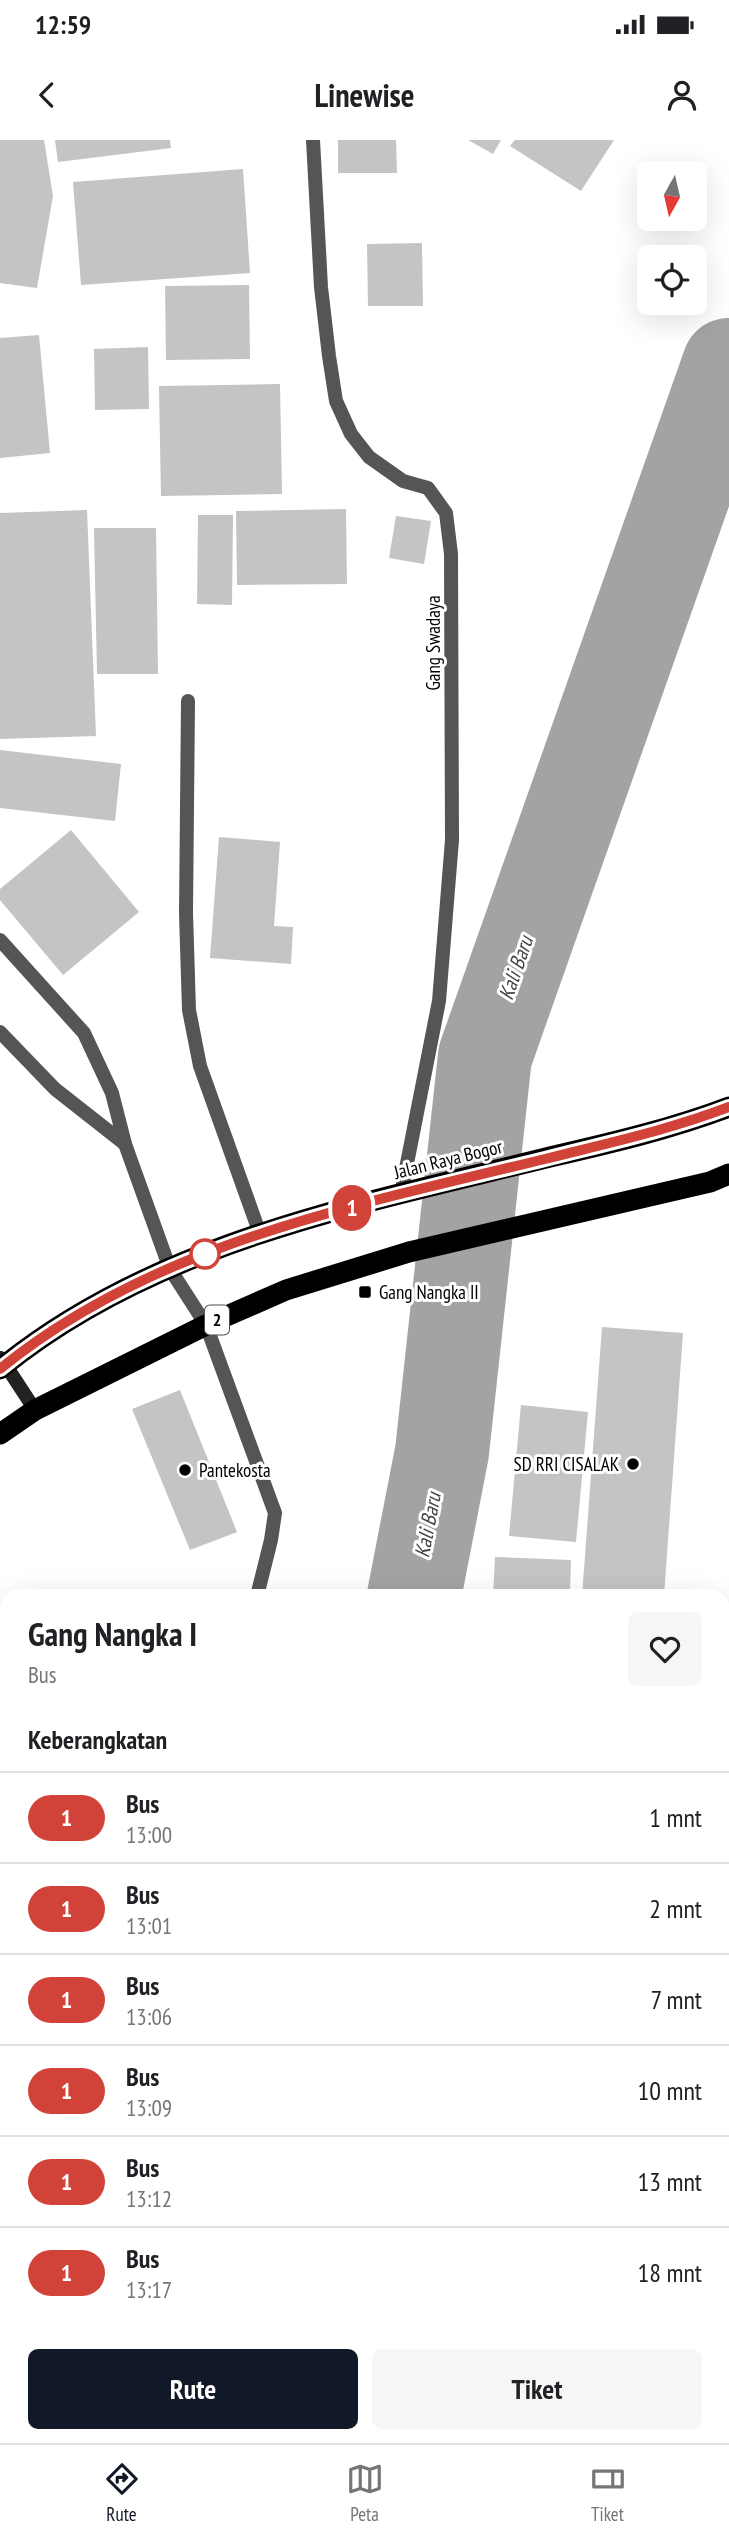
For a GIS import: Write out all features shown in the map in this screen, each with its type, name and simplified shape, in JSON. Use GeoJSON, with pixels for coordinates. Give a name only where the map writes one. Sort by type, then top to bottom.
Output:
{"type":"FeatureCollection","features":[{"type":"Feature","properties":{"kind":"highway","name":"Jalan Raya Bogor"},"geometry":{"type":"LineString","coordinates":[[2,1363],[92,1305],[229,1244],[407,1193],[681,1125],[729,1107]]}},
{"type":"Feature","properties":{"kind":"highway","name":"2"},"geometry":{"type":"LineString","coordinates":[[0,1434],[35,1410],[206,1325],[286,1290],[409,1252],[719,1178]]}},
{"type":"Feature","properties":{"kind":"street","name":"Gang Swadaya"},"geometry":{"type":"LineString","coordinates":[[313,140],[321,287],[336,401],[351,434],[369,457],[403,481],[428,488],[446,513],[452,554],[452,840],[439,1001],[407,1193]]}},
{"type":"Feature","properties":{"kind":"street"},"geometry":{"type":"LineString","coordinates":[[188,701],[186,913],[189,1010],[200,1066],[260,1234]]}},
{"type":"Feature","properties":{"kind":"street"},"geometry":{"type":"LineString","coordinates":[[0,940],[83,1033],[112,1093],[125,1144],[170,1269],[206,1325],[275,1513],[259,1589]]}},
{"type":"Feature","properties":{"kind":"street"},"geometry":{"type":"LineString","coordinates":[[0,1032],[55,1089],[125,1144]]}},
{"type":"Feature","properties":{"kind":"street"},"geometry":{"type":"LineString","coordinates":[[2,1363],[35,1410]]}},
{"type":"Feature","properties":{"kind":"building"},"geometry":{"type":"Polygon","coordinates":[[[0,140],[44,140],[53,196],[37,288],[0,283],[0,140]]]}},
{"type":"Feature","properties":{"kind":"building"},"geometry":{"type":"Polygon","coordinates":[[[55,140],[170,140],[171,148],[58,162],[55,140]]]}},
{"type":"Feature","properties":{"kind":"building"},"geometry":{"type":"Polygon","coordinates":[[[338,140],[396,140],[397,173],[338,173],[338,140]]]}},
{"type":"Feature","properties":{"kind":"building"},"geometry":{"type":"Polygon","coordinates":[[[468,140],[501,140],[493,154],[468,140]]]}},
{"type":"Feature","properties":{"kind":"building"},"geometry":{"type":"Polygon","coordinates":[[[515,140],[614,140],[581,191],[510,146],[515,140]]]}},
{"type":"Feature","properties":{"kind":"building"},"geometry":{"type":"Polygon","coordinates":[[[243,169],[250,273],[81,285],[73,182],[243,169]]]}},
{"type":"Feature","properties":{"kind":"building"},"geometry":{"type":"Polygon","coordinates":[[[422,243],[423,306],[368,306],[367,244],[422,243]]]}},
{"type":"Feature","properties":{"kind":"building"},"geometry":{"type":"Polygon","coordinates":[[[249,285],[250,359],[166,360],[165,286],[249,285]]]}},
{"type":"Feature","properties":{"kind":"building"},"geometry":{"type":"Polygon","coordinates":[[[39,335],[50,453],[0,458],[0,338],[39,335]]]}},
{"type":"Feature","properties":{"kind":"building"},"geometry":{"type":"Polygon","coordinates":[[[148,347],[149,409],[95,410],[94,349],[148,347]]]}},
{"type":"Feature","properties":{"kind":"building"},"geometry":{"type":"Polygon","coordinates":[[[280,384],[282,494],[161,496],[159,386],[280,384]]]}},
{"type":"Feature","properties":{"kind":"building"},"geometry":{"type":"Polygon","coordinates":[[[346,509],[347,584],[237,585],[236,511],[346,509]]]}},
{"type":"Feature","properties":{"kind":"building"},"geometry":{"type":"Polygon","coordinates":[[[87,510],[96,736],[0,739],[0,513],[87,510]]]}},
{"type":"Feature","properties":{"kind":"building"},"geometry":{"type":"Polygon","coordinates":[[[198,515],[233,515],[232,605],[197,604],[198,515]]]}},
{"type":"Feature","properties":{"kind":"building"},"geometry":{"type":"Polygon","coordinates":[[[396,516],[431,521],[424,564],[389,558],[396,516]]]}},
{"type":"Feature","properties":{"kind":"building"},"geometry":{"type":"Polygon","coordinates":[[[94,528],[156,528],[158,674],[97,674],[94,528]]]}},
{"type":"Feature","properties":{"kind":"building"},"geometry":{"type":"Polygon","coordinates":[[[0,750],[121,764],[115,821],[0,808],[0,750]]]}},
{"type":"Feature","properties":{"kind":"building"},"geometry":{"type":"Polygon","coordinates":[[[71,830],[139,912],[63,975],[0,900],[0,889],[71,830]]]}},
{"type":"Feature","properties":{"kind":"building"},"geometry":{"type":"Polygon","coordinates":[[[219,837],[280,842],[274,926],[293,927],[291,964],[210,958],[219,837]]]}},
{"type":"Feature","properties":{"kind":"building","name":"SD RRI CISALAK"},"geometry":{"type":"Polygon","coordinates":[[[602,1327],[683,1333],[665,1589],[583,1589],[602,1327]]]}},
{"type":"Feature","properties":{"kind":"building","name":"Pantekosta"},"geometry":{"type":"Polygon","coordinates":[[[180,1390],[237,1532],[190,1550],[132,1409],[180,1390]]]}},
{"type":"Feature","properties":{"kind":"building","name":"SD RRI CISALAK"},"geometry":{"type":"Polygon","coordinates":[[[521,1405],[588,1412],[576,1542],[509,1536],[521,1405]]]}},
{"type":"Feature","properties":{"kind":"building"},"geometry":{"type":"Polygon","coordinates":[[[495,1557],[571,1560],[570,1589],[493,1589],[495,1557]]]}},
{"type":"Feature","properties":{"kind":"waterway","name":"Kali Baru"},"geometry":{"type":"LineString","coordinates":[[415,1589],[442,1452],[485,1056],[729,365]]}},
{"type":"Feature","properties":{"kind":"bus line","name":"1"},"geometry":{"type":"LineString","coordinates":[[0,1369],[92,1305],[229,1244],[414,1191],[681,1125],[729,1107]]}},
{"type":"Feature","properties":{"kind":"place","name":"Gang Nangka II"},"geometry":{"type":"Point","coordinates":[365,1292]}},
{"type":"Feature","properties":{"kind":"place","name":"SD RRI CISALAK"},"geometry":{"type":"Point","coordinates":[633,1464]}},
{"type":"Feature","properties":{"kind":"place","name":"Pantekosta"},"geometry":{"type":"Point","coordinates":[185,1470]}}]}
